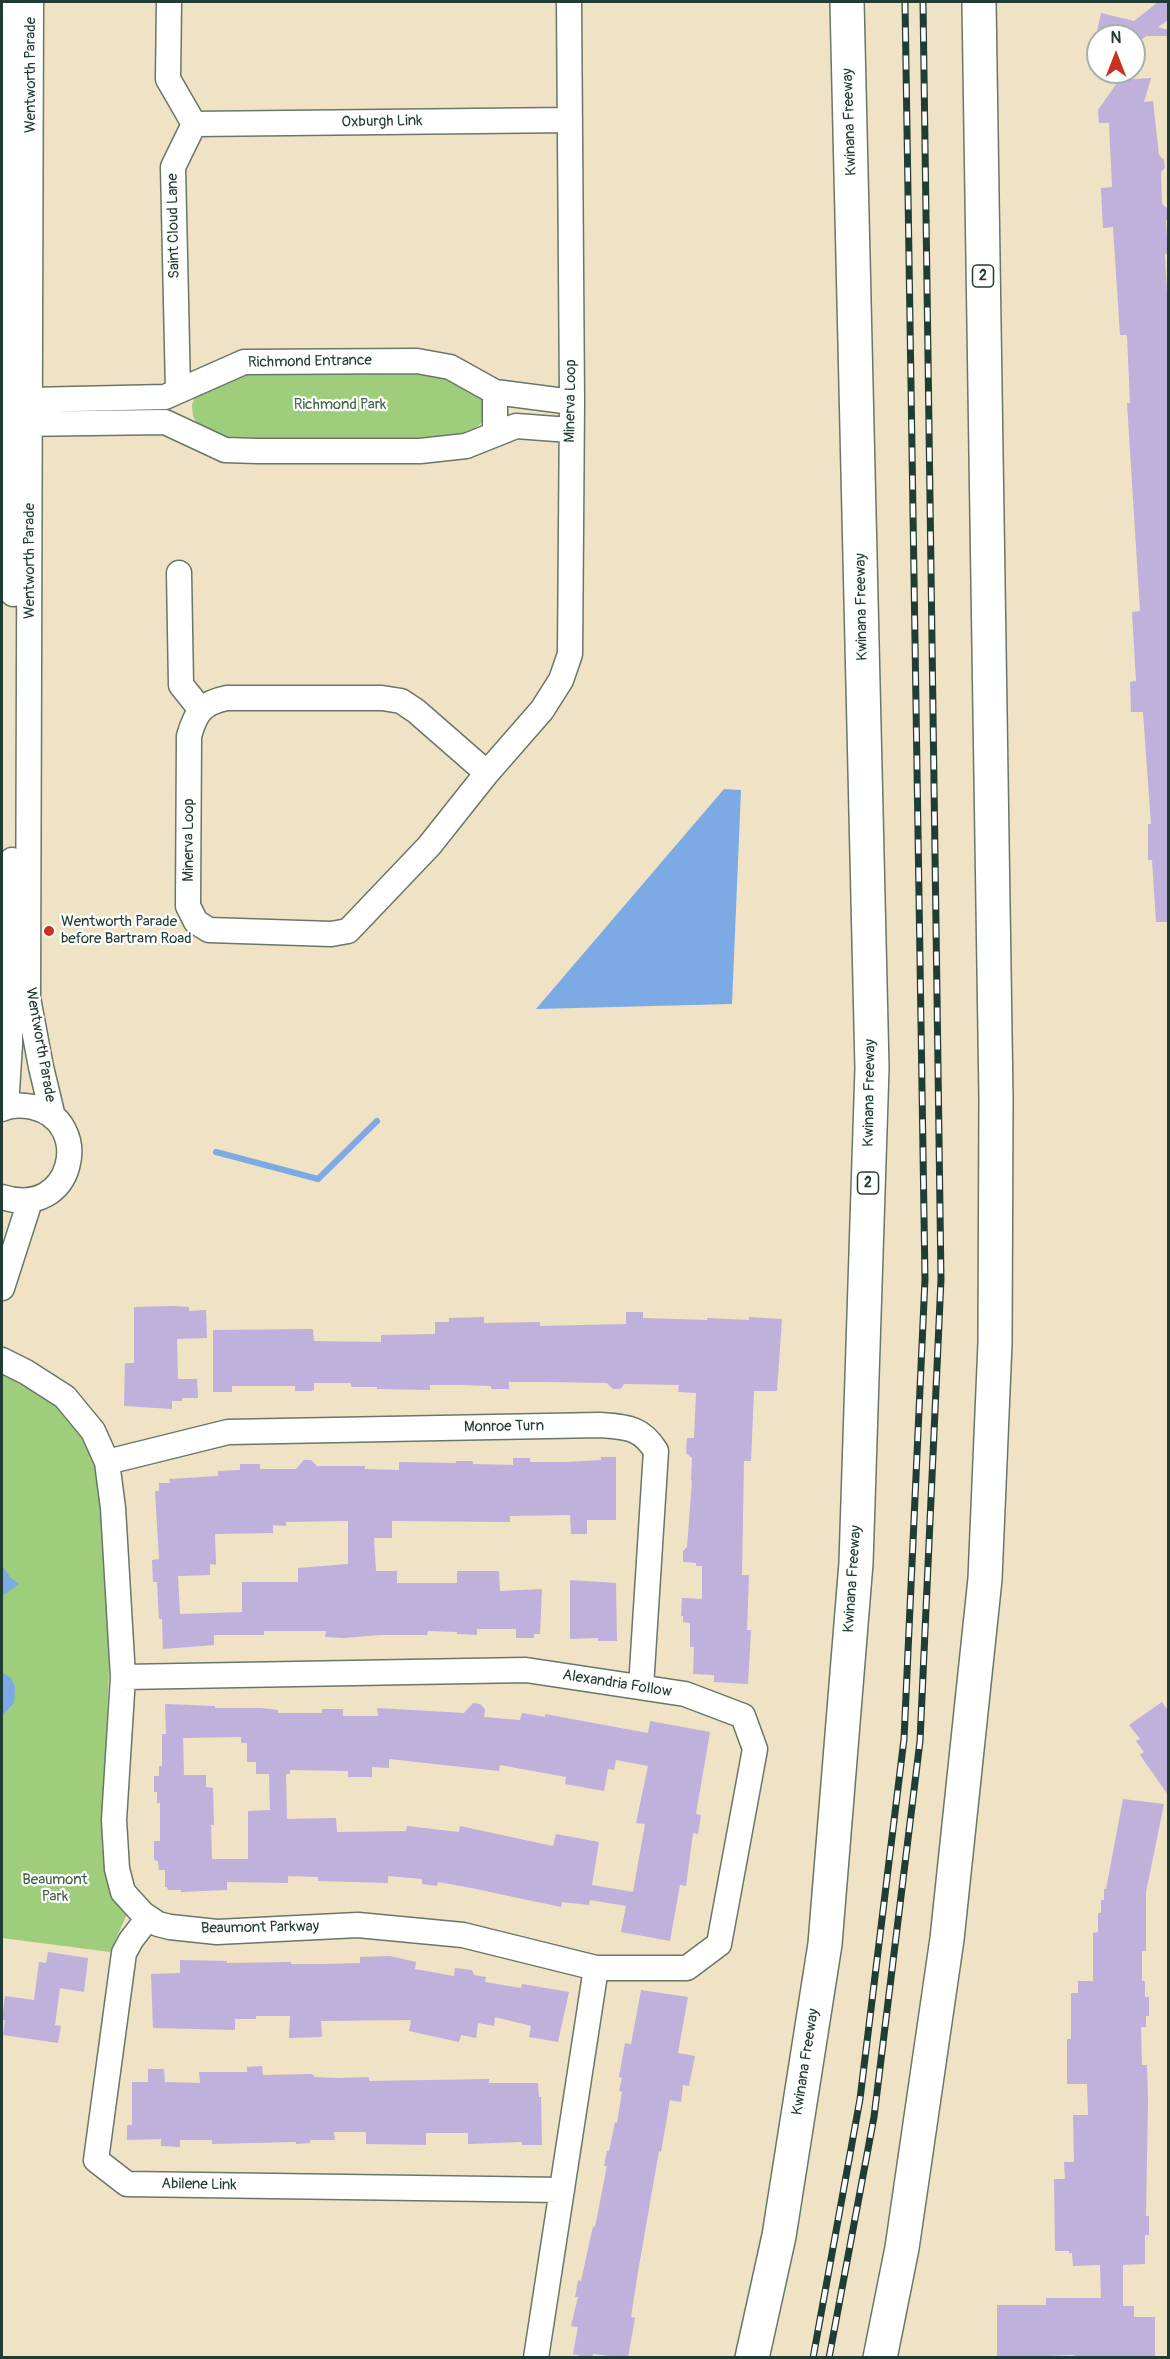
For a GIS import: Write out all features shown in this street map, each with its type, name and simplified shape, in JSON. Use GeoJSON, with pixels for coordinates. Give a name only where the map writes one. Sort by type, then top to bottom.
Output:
{"type":"FeatureCollection","features":[{"type":"Feature","properties":{"kind":"highway","name":"Kwinana Freeway"},"geometry":{"type":"LineString","coordinates":[[752,2358],[779,2236],[825,1944],[856,1563],[872,1068],[847,2]]}},
{"type":"Feature","properties":{"kind":"highway","name":"2"},"geometry":{"type":"LineString","coordinates":[[880,2358],[902,2248],[947,1939],[984,1579],[994,1355],[996,1098],[979,2]]}},
{"type":"Feature","properties":{"kind":"street","name":"Wentworth Parade"},"geometry":{"type":"LineString","coordinates":[[7,2],[21,411],[28,998],[40,1067],[53,1117],[67,1137],[69,1148],[66,1172],[52,1191],[30,1201]]}},
{"type":"Feature","properties":{"kind":"street","name":"Wentworth Parade"},"geometry":{"type":"LineString","coordinates":[[31,2],[7,865],[4,1108],[23,1105],[39,1108],[53,1117]]}},
{"type":"Feature","properties":{"kind":"street"},"geometry":{"type":"LineString","coordinates":[[169,2],[168,79],[194,124]]}},
{"type":"Feature","properties":{"kind":"street","name":"Minerva Loop"},"geometry":{"type":"LineString","coordinates":[[201,710],[193,723],[189,736],[188,906],[196,922],[209,930],[330,933],[348,931],[429,846],[487,773],[542,710],[561,680],[570,654],[572,402],[569,2]]}},
{"type":"Feature","properties":{"kind":"street","name":"Oxburgh Link"},"geometry":{"type":"LineString","coordinates":[[194,124],[570,120]]}},
{"type":"Feature","properties":{"kind":"street","name":"Saint Cloud Lane"},"geometry":{"type":"LineString","coordinates":[[178,391],[173,167],[194,124]]}},
{"type":"Feature","properties":{"kind":"street","name":"Richmond Entrance"},"geometry":{"type":"LineString","coordinates":[[21,411],[165,397],[244,362],[417,361],[450,367],[495,392],[572,402]]}},
{"type":"Feature","properties":{"kind":"street"},"geometry":{"type":"LineString","coordinates":[[495,392],[495,434]]}},
{"type":"Feature","properties":{"kind":"street"},"geometry":{"type":"LineString","coordinates":[[21,411],[165,422],[225,450],[256,452],[420,452],[466,446],[516,426],[570,430]]}},
{"type":"Feature","properties":{"kind":"street"},"geometry":{"type":"LineString","coordinates":[[179,573],[181,685],[201,710],[212,701],[227,698],[382,698],[401,701],[416,711],[487,773]]}},
{"type":"Feature","properties":{"kind":"street"},"geometry":{"type":"LineString","coordinates":[[2,1197],[15,1201],[30,1201],[2,1288]]}},
{"type":"Feature","properties":{"kind":"street","name":"Beaumont Parkway"},"geometry":{"type":"LineString","coordinates":[[2,1360],[26,1372],[65,1397],[93,1431],[107,1462],[113,1508],[123,1677],[114,1820],[117,1869],[123,1892],[148,1918],[170,1927],[218,1932],[358,1925],[463,1935],[596,1968]]}},
{"type":"Feature","properties":{"kind":"street","name":"Monroe Turn"},"geometry":{"type":"LineString","coordinates":[[107,1462],[228,1432],[626,1426],[647,1436],[656,1451],[641,1687]]}},
{"type":"Feature","properties":{"kind":"street","name":"Alexandria Follow"},"geometry":{"type":"LineString","coordinates":[[123,1677],[526,1670],[685,1694],[743,1716],[755,1749],[719,1944],[687,1968],[596,1968]]}},
{"type":"Feature","properties":{"kind":"street","name":"Abilene Link"},"geometry":{"type":"LineString","coordinates":[[148,1918],[124,1953],[96,2160],[128,2184],[562,2190]]}},
{"type":"Feature","properties":{"kind":"street"},"geometry":{"type":"LineString","coordinates":[[536,2358],[596,1968]]}},
{"type":"Feature","properties":{"kind":"green space","name":"Richmond Park"},"geometry":{"type":"Polygon","coordinates":[[[231,372],[442,372],[482,392],[486,418],[474,430],[458,439],[254,444],[216,436],[197,424],[193,416],[192,405],[196,393],[231,372]]]}},
{"type":"Feature","properties":{"kind":"green space","name":"Beaumont Park"},"geometry":{"type":"Polygon","coordinates":[[[2,1372],[52,1398],[75,1423],[99,1466],[106,1564],[109,1668],[102,1846],[108,1880],[127,1914],[110,1952],[2,1938],[2,1372]]]}},
{"type":"Feature","properties":{"kind":"water"},"geometry":{"type":"Polygon","coordinates":[[[724,789],[741,790],[732,1004],[536,1009],[724,789]]]}},
{"type":"Feature","properties":{"kind":"water"},"geometry":{"type":"Polygon","coordinates":[[[2,1565],[10,1577],[19,1584],[2,1596],[2,1565]]]}},
{"type":"Feature","properties":{"kind":"water"},"geometry":{"type":"Polygon","coordinates":[[[2,1672],[11,1678],[15,1687],[14,1703],[2,1716],[2,1672]]]}},
{"type":"Feature","properties":{"kind":"building"},"geometry":{"type":"Polygon","coordinates":[[[1158,2],[1168,2],[1168,20],[1158,27],[1168,30],[1168,36],[1146,36],[1146,24],[1099,24],[1101,13],[1134,21],[1158,2]]]}},
{"type":"Feature","properties":{"kind":"building"},"geometry":{"type":"Polygon","coordinates":[[[1146,78],[1151,78],[1144,102],[1153,101],[1159,155],[1164,160],[1165,168],[1161,172],[1162,204],[1168,209],[1166,221],[1168,254],[1165,254],[1168,315],[1168,922],[1156,922],[1152,860],[1148,860],[1148,824],[1151,824],[1143,712],[1131,712],[1130,682],[1136,681],[1132,612],[1140,611],[1127,403],[1130,403],[1127,335],[1120,335],[1113,227],[1103,228],[1101,188],[1112,187],[1109,123],[1099,123],[1098,110],[1116,84],[1146,84],[1146,78]]]}},
{"type":"Feature","properties":{"kind":"building"},"geometry":{"type":"Polygon","coordinates":[[[134,1307],[189,1307],[189,1311],[206,1310],[207,1338],[177,1339],[178,1379],[197,1379],[198,1398],[182,1398],[182,1401],[172,1401],[172,1409],[124,1406],[125,1363],[134,1363],[134,1307]]]}},
{"type":"Feature","properties":{"kind":"building"},"geometry":{"type":"Polygon","coordinates":[[[626,1312],[643,1312],[643,1318],[782,1319],[777,1391],[754,1391],[751,1461],[744,1461],[742,1575],[749,1575],[747,1630],[751,1630],[748,1684],[714,1682],[714,1675],[693,1674],[694,1647],[690,1647],[690,1623],[683,1622],[683,1616],[681,1616],[682,1598],[702,1599],[702,1566],[683,1562],[683,1551],[687,1547],[692,1481],[692,1458],[686,1453],[687,1438],[694,1438],[696,1393],[678,1392],[679,1385],[624,1384],[621,1389],[613,1389],[607,1383],[546,1382],[509,1382],[509,1389],[491,1389],[491,1386],[430,1385],[430,1390],[351,1387],[351,1383],[314,1383],[314,1390],[311,1391],[295,1391],[295,1386],[232,1386],[232,1392],[213,1392],[213,1330],[313,1329],[314,1341],[381,1342],[381,1335],[435,1334],[435,1322],[449,1322],[449,1318],[484,1317],[484,1323],[540,1322],[540,1326],[626,1324],[626,1312]]]}},
{"type":"Feature","properties":{"kind":"building"},"geometry":{"type":"Polygon","coordinates":[[[601,1457],[616,1457],[616,1520],[587,1520],[587,1534],[571,1534],[570,1515],[510,1516],[510,1522],[392,1521],[392,1538],[374,1538],[376,1571],[397,1571],[397,1583],[457,1583],[457,1571],[499,1571],[500,1591],[542,1589],[540,1634],[534,1634],[534,1638],[516,1638],[516,1629],[477,1629],[477,1635],[428,1631],[427,1635],[344,1638],[325,1637],[326,1631],[264,1631],[264,1635],[214,1635],[214,1645],[163,1649],[162,1619],[159,1619],[157,1582],[153,1582],[152,1560],[159,1559],[155,1491],[159,1491],[159,1483],[170,1483],[169,1479],[218,1476],[218,1471],[240,1470],[240,1464],[260,1464],[260,1469],[296,1469],[304,1460],[311,1460],[317,1466],[365,1466],[365,1469],[399,1470],[399,1462],[473,1461],[473,1464],[513,1465],[513,1458],[530,1458],[530,1462],[601,1460],[601,1457]],[[348,1521],[286,1522],[286,1526],[273,1525],[273,1533],[215,1534],[216,1565],[210,1564],[210,1575],[178,1576],[180,1614],[242,1612],[242,1582],[298,1582],[298,1568],[348,1564],[348,1521]]]}},
{"type":"Feature","properties":{"kind":"building"},"geometry":{"type":"Polygon","coordinates":[[[570,1580],[616,1583],[617,1641],[598,1641],[598,1638],[570,1639],[570,1580]]]}},
{"type":"Feature","properties":{"kind":"building"},"geometry":{"type":"Polygon","coordinates":[[[1162,1702],[1168,1711],[1168,1795],[1140,1755],[1144,1752],[1136,1741],[1140,1739],[1129,1725],[1162,1702]]]}},
{"type":"Feature","properties":{"kind":"building"},"geometry":{"type":"Polygon","coordinates":[[[473,1703],[480,1704],[485,1709],[484,1717],[520,1720],[522,1713],[545,1717],[545,1714],[648,1733],[650,1721],[710,1732],[696,1814],[701,1815],[698,1834],[693,1833],[686,1886],[680,1885],[670,1941],[621,1932],[626,1906],[590,1900],[589,1905],[562,1902],[561,1907],[438,1882],[437,1886],[422,1884],[422,1879],[388,1876],[388,1883],[318,1881],[318,1877],[288,1876],[288,1883],[227,1882],[227,1890],[181,1892],[181,1890],[168,1890],[165,1887],[165,1870],[159,1870],[158,1861],[154,1860],[154,1841],[160,1841],[160,1803],[157,1803],[157,1792],[154,1792],[154,1776],[159,1776],[159,1766],[162,1766],[162,1734],[166,1734],[165,1704],[215,1706],[215,1708],[261,1708],[278,1710],[278,1713],[322,1713],[322,1709],[343,1709],[343,1716],[378,1716],[377,1708],[464,1713],[473,1703]],[[241,1737],[183,1738],[184,1775],[206,1775],[206,1787],[213,1788],[212,1859],[248,1859],[248,1811],[270,1810],[269,1774],[256,1774],[256,1762],[247,1762],[247,1743],[241,1743],[241,1737]],[[389,1759],[389,1768],[372,1767],[372,1777],[348,1777],[348,1771],[290,1770],[290,1774],[286,1774],[287,1819],[336,1818],[337,1832],[406,1831],[407,1826],[459,1832],[460,1826],[553,1846],[556,1834],[599,1842],[592,1885],[633,1892],[645,1824],[636,1823],[648,1766],[616,1760],[614,1770],[608,1769],[604,1791],[565,1784],[566,1777],[500,1765],[499,1771],[389,1759]]]}},
{"type":"Feature","properties":{"kind":"building"},"geometry":{"type":"Polygon","coordinates":[[[1123,1799],[1164,1804],[1146,1892],[1146,1951],[1142,1951],[1142,1981],[1145,1981],[1145,1997],[1149,1997],[1149,2016],[1146,2016],[1146,2027],[1141,2027],[1142,2065],[1147,2065],[1146,2216],[1149,2216],[1149,2235],[1145,2235],[1145,2264],[1123,2265],[1123,2306],[1134,2306],[1134,2317],[1155,2317],[1155,2358],[1074,2358],[1074,2355],[997,2358],[997,2305],[1046,2305],[1046,2298],[1101,2298],[1100,2265],[1073,2266],[1072,2253],[1055,2251],[1054,2179],[1065,2179],[1064,2162],[1074,2162],[1073,2115],[1088,2115],[1087,2084],[1067,2084],[1067,2039],[1071,2039],[1071,1993],[1078,1993],[1078,1981],[1093,1981],[1093,1933],[1098,1932],[1098,1913],[1101,1913],[1101,1900],[1104,1900],[1104,1889],[1106,1889],[1123,1799]]]}},
{"type":"Feature","properties":{"kind":"building"},"geometry":{"type":"Polygon","coordinates":[[[48,1952],[88,1958],[84,1992],[60,1988],[55,2025],[61,2026],[58,2043],[3,2035],[5,1996],[34,2000],[39,1962],[46,1963],[48,1952]]]}},
{"type":"Feature","properties":{"kind":"building"},"geometry":{"type":"Polygon","coordinates":[[[390,1956],[416,1962],[415,1969],[454,1976],[455,1968],[472,1970],[474,1975],[486,1977],[485,1982],[521,1988],[522,1984],[569,1992],[558,2042],[529,2037],[531,2026],[495,2017],[494,2026],[478,2023],[476,2038],[461,2035],[459,2042],[409,2031],[411,2020],[321,2021],[322,2037],[289,2038],[290,2016],[256,2016],[256,2019],[235,2019],[235,2030],[153,2028],[151,1974],[180,1973],[180,1960],[324,1964],[360,1963],[360,1957],[390,1956]]]}},
{"type":"Feature","properties":{"kind":"building"},"geometry":{"type":"Polygon","coordinates":[[[641,1990],[688,1997],[678,2053],[695,2056],[689,2086],[683,2085],[681,2102],[670,2100],[638,2272],[631,2317],[635,2318],[628,2358],[593,2354],[592,2358],[589,2358],[573,2354],[578,2327],[571,2326],[578,2297],[575,2297],[578,2280],[581,2281],[593,2226],[595,2227],[607,2166],[604,2166],[607,2151],[609,2151],[615,2122],[617,2123],[622,2092],[619,2091],[622,2078],[619,2077],[625,2043],[631,2044],[641,1990]]]}},
{"type":"Feature","properties":{"kind":"building"},"geometry":{"type":"Polygon","coordinates":[[[262,2066],[263,2075],[312,2074],[315,2077],[369,2077],[369,2081],[489,2079],[489,2083],[538,2083],[539,2097],[541,2097],[542,2145],[522,2145],[522,2142],[468,2144],[468,2133],[426,2133],[426,2145],[366,2144],[366,2132],[334,2132],[335,2140],[310,2140],[310,2143],[296,2144],[296,2142],[212,2144],[212,2140],[180,2140],[180,2147],[161,2146],[161,2139],[127,2140],[127,2125],[132,2125],[132,2082],[148,2082],[148,2069],[164,2069],[165,2082],[200,2083],[199,2072],[247,2072],[247,2067],[262,2066]]]}},
{"type":"Feature","properties":{"kind":"waterway"},"geometry":{"type":"LineString","coordinates":[[216,1152],[318,1179],[377,1121]]}},
{"type":"Feature","properties":{"kind":"railway"},"geometry":{"type":"LineString","coordinates":[[813,2358],[860,2099],[904,1739],[925,1279],[905,2]]}},
{"type":"Feature","properties":{"kind":"railway"},"geometry":{"type":"LineString","coordinates":[[829,2358],[874,2117],[920,1741],[941,1279],[923,2]]}},
{"type":"Feature","properties":{"kind":"place","name":"Wentworth Parade before Bartram Road"},"geometry":{"type":"Point","coordinates":[49,931]}}]}
